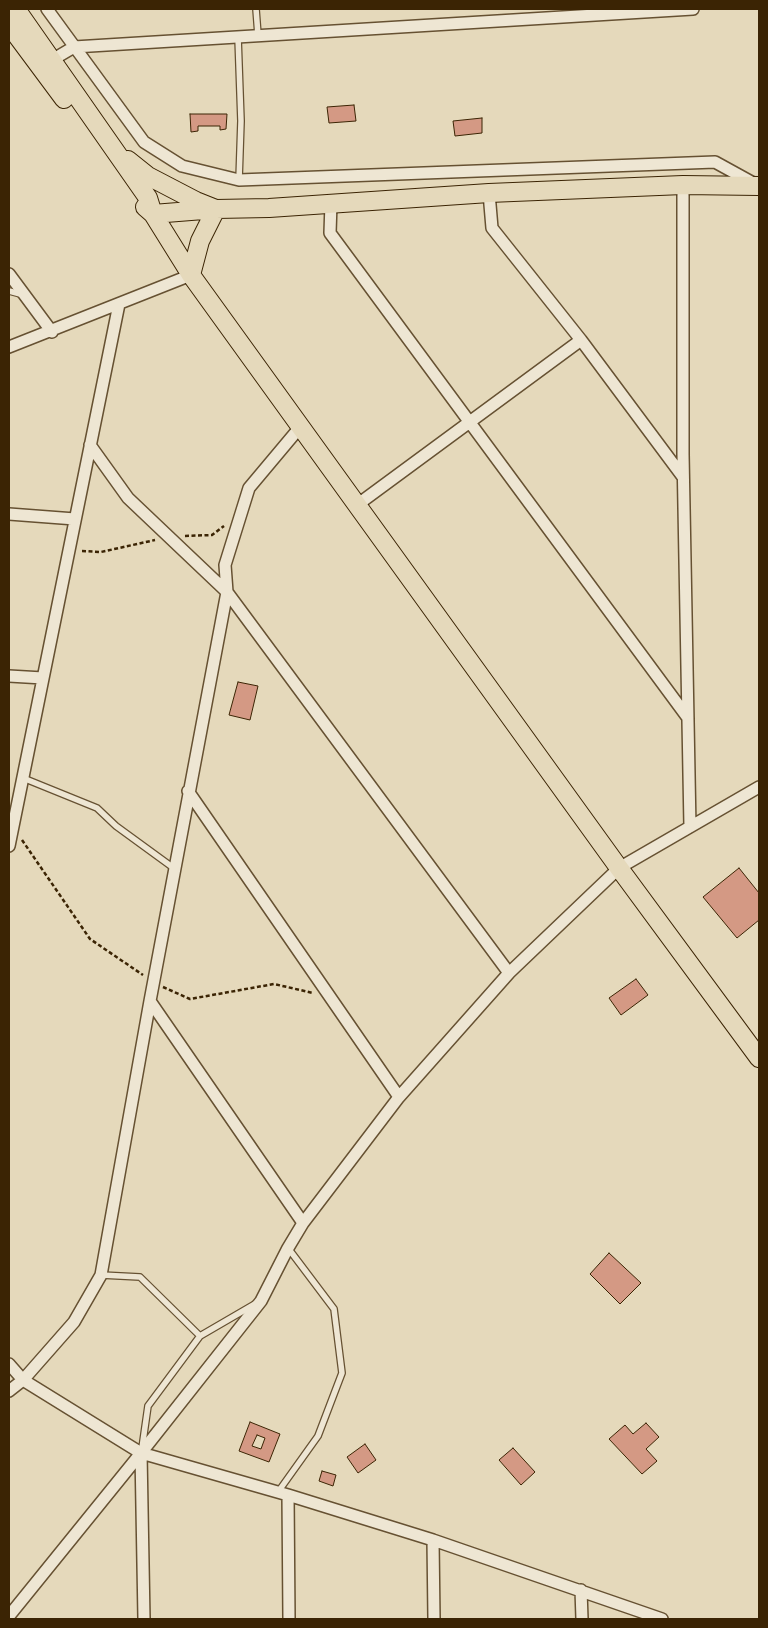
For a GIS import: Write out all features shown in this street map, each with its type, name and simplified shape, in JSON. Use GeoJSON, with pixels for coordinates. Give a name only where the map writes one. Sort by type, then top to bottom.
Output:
{"type":"FeatureCollection","features":[{"type":"Feature","properties":{"kind":"main road"},"geometry":{"type":"LineString","coordinates":[[16,9],[46,63],[140,203],[153,214],[489,193],[683,185],[759,186]]}},
{"type":"Feature","properties":{"kind":"main road"},"geometry":{"type":"LineString","coordinates":[[9,25],[46,63],[109,143],[148,198],[153,214],[191,275],[619,868],[759,1058]]}},
{"type":"Feature","properties":{"kind":"main road"},"geometry":{"type":"LineString","coordinates":[[109,143],[130,163],[148,176],[196,201],[216,209]]}},
{"type":"Feature","properties":{"kind":"main road"},"geometry":{"type":"LineString","coordinates":[[191,275],[200,241],[216,209]]}},
{"type":"Feature","properties":{"kind":"street"},"geometry":{"type":"LineString","coordinates":[[47,9],[144,142],[182,166],[239,180],[715,162],[759,186]]}},
{"type":"Feature","properties":{"kind":"street"},"geometry":{"type":"LineString","coordinates":[[46,63],[74,47],[693,9]]}},
{"type":"Feature","properties":{"kind":"street"},"geometry":{"type":"LineString","coordinates":[[683,185],[683,477],[690,827]]}},
{"type":"Feature","properties":{"kind":"street"},"geometry":{"type":"LineString","coordinates":[[489,193],[492,228],[581,340],[683,477]]}},
{"type":"Feature","properties":{"kind":"street"},"geometry":{"type":"LineString","coordinates":[[331,203],[330,233],[688,718]]}},
{"type":"Feature","properties":{"kind":"street"},"geometry":{"type":"LineString","coordinates":[[9,274],[52,332]]}},
{"type":"Feature","properties":{"kind":"street"},"geometry":{"type":"LineString","coordinates":[[9,347],[52,332],[191,275]]}},
{"type":"Feature","properties":{"kind":"street"},"geometry":{"type":"LineString","coordinates":[[9,846],[119,304]]}},
{"type":"Feature","properties":{"kind":"street"},"geometry":{"type":"LineString","coordinates":[[357,505],[581,340]]}},
{"type":"Feature","properties":{"kind":"street"},"geometry":{"type":"LineString","coordinates":[[9,1390],[24,1380],[74,1322],[101,1275],[188,791],[227,592],[225,565],[249,488],[301,426]]}},
{"type":"Feature","properties":{"kind":"street"},"geometry":{"type":"LineString","coordinates":[[90,445],[128,498],[227,592],[509,974]]}},
{"type":"Feature","properties":{"kind":"street"},"geometry":{"type":"LineString","coordinates":[[9,514],[75,519]]}},
{"type":"Feature","properties":{"kind":"street"},"geometry":{"type":"LineString","coordinates":[[9,676],[43,678]]}},
{"type":"Feature","properties":{"kind":"street"},"geometry":{"type":"LineString","coordinates":[[9,1616],[261,1301],[302,1223],[399,1097],[509,974],[619,868],[759,787]]}},
{"type":"Feature","properties":{"kind":"street"},"geometry":{"type":"LineString","coordinates":[[188,791],[399,1097]]}},
{"type":"Feature","properties":{"kind":"street"},"geometry":{"type":"LineString","coordinates":[[150,1001],[302,1223]]}},
{"type":"Feature","properties":{"kind":"street"},"geometry":{"type":"LineString","coordinates":[[9,1364],[24,1380],[141,1453],[283,1493],[433,1540],[662,1619]]}},
{"type":"Feature","properties":{"kind":"street"},"geometry":{"type":"LineString","coordinates":[[141,1453],[144,1619]]}},
{"type":"Feature","properties":{"kind":"street"},"geometry":{"type":"LineString","coordinates":[[283,1493],[289,1619]]}},
{"type":"Feature","properties":{"kind":"street"},"geometry":{"type":"LineString","coordinates":[[433,1540],[434,1619]]}},
{"type":"Feature","properties":{"kind":"street"},"geometry":{"type":"LineString","coordinates":[[581,1590],[582,1619]]}},
{"type":"Feature","properties":{"kind":"lane"},"geometry":{"type":"LineString","coordinates":[[256,9],[258,35]]}},
{"type":"Feature","properties":{"kind":"lane"},"geometry":{"type":"LineString","coordinates":[[238,37],[241,121],[239,180]]}},
{"type":"Feature","properties":{"kind":"lane"},"geometry":{"type":"LineString","coordinates":[[9,291],[25,296]]}},
{"type":"Feature","properties":{"kind":"lane"},"geometry":{"type":"LineString","coordinates":[[23,778],[97,808],[116,826],[175,869]]}},
{"type":"Feature","properties":{"kind":"lane"},"geometry":{"type":"LineString","coordinates":[[283,1493],[318,1436],[342,1373],[334,1309],[288,1248]]}},
{"type":"Feature","properties":{"kind":"lane"},"geometry":{"type":"LineString","coordinates":[[101,1275],[140,1277],[200,1336]]}},
{"type":"Feature","properties":{"kind":"lane"},"geometry":{"type":"LineString","coordinates":[[141,1453],[148,1406],[200,1336],[261,1301]]}},
{"type":"Feature","properties":{"kind":"building"},"geometry":{"type":"Polygon","coordinates":[[[354,105],[356,121],[329,123],[327,107],[354,105]]]}},
{"type":"Feature","properties":{"kind":"building"},"geometry":{"type":"Polygon","coordinates":[[[190,114],[227,114],[226,129],[220,130],[220,126],[198,126],[198,131],[191,132],[190,114]]]}},
{"type":"Feature","properties":{"kind":"building"},"geometry":{"type":"Polygon","coordinates":[[[482,118],[482,133],[455,136],[453,121],[482,118]]]}},
{"type":"Feature","properties":{"kind":"building"},"geometry":{"type":"Polygon","coordinates":[[[238,682],[258,686],[250,720],[229,715],[238,682]]]}},
{"type":"Feature","properties":{"kind":"building"},"geometry":{"type":"Polygon","coordinates":[[[739,868],[759,893],[759,920],[737,938],[703,897],[739,868]]]}},
{"type":"Feature","properties":{"kind":"building"},"geometry":{"type":"Polygon","coordinates":[[[636,979],[648,995],[621,1015],[609,998],[636,979]]]}},
{"type":"Feature","properties":{"kind":"building"},"geometry":{"type":"Polygon","coordinates":[[[609,1253],[641,1283],[620,1304],[590,1274],[609,1253]]]}},
{"type":"Feature","properties":{"kind":"building"},"geometry":{"type":"Polygon","coordinates":[[[250,1422],[280,1434],[269,1462],[239,1451],[250,1422]],[[257,1435],[252,1446],[261,1449],[265,1438],[257,1435]]]}},
{"type":"Feature","properties":{"kind":"building"},"geometry":{"type":"Polygon","coordinates":[[[646,1423],[659,1437],[646,1449],[657,1461],[642,1474],[609,1439],[625,1425],[633,1434],[646,1423]]]}},
{"type":"Feature","properties":{"kind":"building"},"geometry":{"type":"Polygon","coordinates":[[[365,1444],[376,1460],[358,1473],[347,1457],[365,1444]]]}},
{"type":"Feature","properties":{"kind":"building"},"geometry":{"type":"Polygon","coordinates":[[[513,1448],[535,1472],[521,1485],[499,1460],[513,1448]]]}},
{"type":"Feature","properties":{"kind":"building"},"geometry":{"type":"Polygon","coordinates":[[[322,1471],[336,1475],[333,1486],[319,1481],[322,1471]]]}}]}
